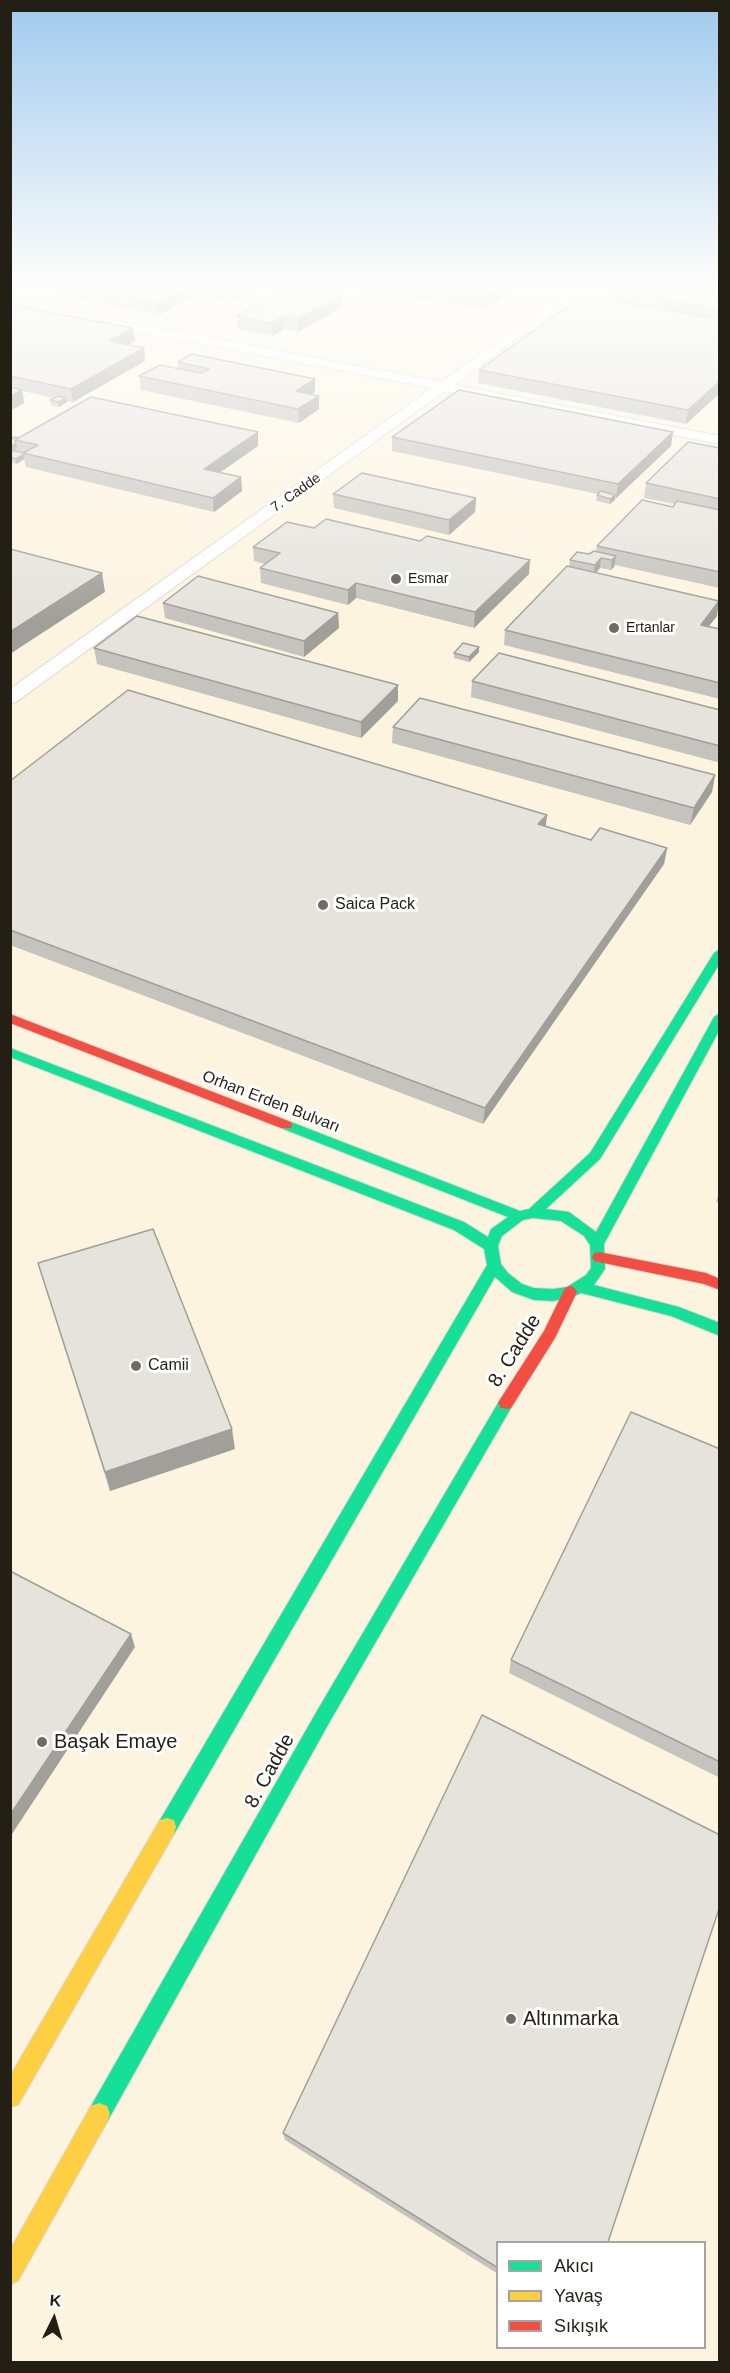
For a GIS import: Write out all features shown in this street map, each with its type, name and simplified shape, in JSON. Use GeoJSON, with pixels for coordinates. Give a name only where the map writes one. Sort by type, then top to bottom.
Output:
{"type":"FeatureCollection","features":[{"type":"Feature","properties":{"kind":"street","name":"7. Cadde"},"geometry":{"type":"LineString","coordinates":[[10,698],[431,398]]}},
{"type":"Feature","properties":{"kind":"street"},"geometry":{"type":"LineString","coordinates":[[502,398],[720,440]]}},
{"type":"Feature","properties":{"kind":"street"},"geometry":{"type":"LineString","coordinates":[[533,1213],[595,1156],[720,953]]}},
{"type":"Feature","properties":{"kind":"street"},"geometry":{"type":"LineString","coordinates":[[576,1290],[594,1274],[598,1250],[720,1017]]}},
{"type":"Feature","properties":{"kind":"street","name":"Orhan Erden Bulvarı"},"geometry":{"type":"LineString","coordinates":[[10,1018],[519,1216]]}},
{"type":"Feature","properties":{"kind":"street"},"geometry":{"type":"LineString","coordinates":[[10,1052],[459,1226],[491,1245]]}},
{"type":"Feature","properties":{"kind":"street"},"geometry":{"type":"LineString","coordinates":[[720,1285],[598,1250],[589,1232],[564,1216],[533,1213],[519,1216],[506,1223],[496,1233],[491,1245],[494,1265],[503,1277],[526,1291],[553,1295],[576,1290],[674,1311],[720,1330]]}},
{"type":"Feature","properties":{"kind":"street"},"geometry":{"type":"LineString","coordinates":[[10,2097],[494,1265]]}},
{"type":"Feature","properties":{"kind":"street","name":"8. Cadde"},"geometry":{"type":"LineString","coordinates":[[10,2273],[317,1727],[517,1384],[576,1290]]}},
{"type":"Feature","properties":{"kind":"shaded area"},"geometry":{"type":"Polygon","coordinates":[[[11,398],[719,398],[719,2362],[11,2362],[11,398]]]}},
{"type":"Feature","properties":{"kind":"building"},"geometry":{"type":"Polygon","coordinates":[[[55,398],[66,398],[58,402],[50,400],[55,398]]]}},
{"type":"Feature","properties":{"kind":"building"},"geometry":{"type":"Polygon","coordinates":[[[90,398],[258,432],[204,469],[241,477],[213,498],[23,453],[38,445],[15,440],[90,398]]]}},
{"type":"Feature","properties":{"kind":"building"},"geometry":{"type":"Polygon","coordinates":[[[244,398],[316,398],[298,409],[244,398]]]}},
{"type":"Feature","properties":{"kind":"building"},"geometry":{"type":"Polygon","coordinates":[[[448,398],[498,398],[673,432],[618,484],[392,437],[448,398]]]}},
{"type":"Feature","properties":{"kind":"building"},"geometry":{"type":"Polygon","coordinates":[[[624,398],[702,398],[688,410],[624,398]]]}},
{"type":"Feature","properties":{"kind":"building"},"geometry":{"type":"Polygon","coordinates":[[[15,437],[19,438],[10,447],[10,440],[15,437]]]}},
{"type":"Feature","properties":{"kind":"building"},"geometry":{"type":"Polygon","coordinates":[[[688,442],[720,448],[720,499],[646,483],[688,442]]]}},
{"type":"Feature","properties":{"kind":"building"},"geometry":{"type":"Polygon","coordinates":[[[10,450],[24,454],[16,459],[10,457],[10,450]]]}},
{"type":"Feature","properties":{"kind":"building"},"geometry":{"type":"Polygon","coordinates":[[[362,473],[476,498],[449,520],[333,494],[362,473]]]}},
{"type":"Feature","properties":{"kind":"building"},"geometry":{"type":"Polygon","coordinates":[[[601,491],[615,495],[610,499],[597,495],[601,491]]]}},
{"type":"Feature","properties":{"kind":"building"},"geometry":{"type":"Polygon","coordinates":[[[642,500],[673,507],[677,501],[720,510],[720,572],[597,546],[642,500]]]}},
{"type":"Feature","properties":{"kind":"building","name":"Esmar"},"geometry":{"type":"Polygon","coordinates":[[[326,519],[420,541],[427,536],[530,560],[475,612],[356,583],[348,590],[260,568],[280,553],[253,547],[287,522],[314,528],[326,519]]]}},
{"type":"Feature","properties":{"kind":"building"},"geometry":{"type":"Polygon","coordinates":[[[10,549],[102,573],[10,632],[10,549]]]}},
{"type":"Feature","properties":{"kind":"building"},"geometry":{"type":"Polygon","coordinates":[[[594,551],[616,556],[612,560],[601,558],[595,565],[570,560],[577,552],[589,554],[594,551]]]}},
{"type":"Feature","properties":{"kind":"building","name":"Ertanlar"},"geometry":{"type":"Polygon","coordinates":[[[567,566],[719,601],[701,625],[720,629],[720,683],[505,630],[567,566]]]}},
{"type":"Feature","properties":{"kind":"building"},"geometry":{"type":"Polygon","coordinates":[[[198,576],[338,613],[304,641],[163,603],[198,576]]]}},
{"type":"Feature","properties":{"kind":"building"},"geometry":{"type":"Polygon","coordinates":[[[137,616],[398,685],[361,722],[94,648],[137,616]]]}},
{"type":"Feature","properties":{"kind":"building"},"geometry":{"type":"Polygon","coordinates":[[[463,643],[479,647],[469,657],[454,653],[463,643]]]}},
{"type":"Feature","properties":{"kind":"building"},"geometry":{"type":"Polygon","coordinates":[[[499,653],[720,710],[720,746],[472,681],[499,653]]]}},
{"type":"Feature","properties":{"kind":"building","name":"Saica Pack"},"geometry":{"type":"Polygon","coordinates":[[[128,690],[547,815],[538,824],[591,840],[600,828],[667,848],[485,1108],[10,930],[10,781],[128,690]]]}},
{"type":"Feature","properties":{"kind":"building"},"geometry":{"type":"Polygon","coordinates":[[[420,698],[715,775],[694,808],[393,727],[420,698]]]}},
{"type":"Feature","properties":{"kind":"building","name":"Camii"},"geometry":{"type":"Polygon","coordinates":[[[153,1229],[232,1429],[105,1472],[38,1263],[153,1229]]]}},
{"type":"Feature","properties":{"kind":"building"},"geometry":{"type":"Polygon","coordinates":[[[631,1412],[720,1449],[720,1762],[511,1660],[631,1412]]]}},
{"type":"Feature","properties":{"kind":"building","name":"Başak Emaye"},"geometry":{"type":"Polygon","coordinates":[[[10,1571],[131,1634],[10,1815],[10,1571]]]}},
{"type":"Feature","properties":{"kind":"building","name":"Altınmarka"},"geometry":{"type":"Polygon","coordinates":[[[482,1715],[720,1835],[720,1906],[608,2241],[496,2241],[496,2267],[283,2133],[482,1715]]]}},
{"type":"Feature","properties":{"kind":"traffic: fast"},"geometry":{"type":"LineString","coordinates":[[533,1213],[595,1156],[720,953]]}},
{"type":"Feature","properties":{"kind":"traffic: fast"},"geometry":{"type":"LineString","coordinates":[[597,1244],[720,1017]]}},
{"type":"Feature","properties":{"kind":"traffic: fast"},"geometry":{"type":"LineString","coordinates":[[10,1052],[459,1226],[491,1246]]}},
{"type":"Feature","properties":{"kind":"traffic: fast"},"geometry":{"type":"LineString","coordinates":[[286,1125],[519,1216],[533,1213],[564,1216],[589,1232],[597,1244],[598,1269],[591,1279],[570,1292],[553,1295],[534,1294],[517,1288],[503,1277],[494,1265],[491,1246],[496,1233],[519,1216]]}},
{"type":"Feature","properties":{"kind":"traffic: fast"},"geometry":{"type":"LineString","coordinates":[[167,1827],[494,1265]]}},
{"type":"Feature","properties":{"kind":"traffic: fast"},"geometry":{"type":"LineString","coordinates":[[581,1287],[674,1311],[720,1330]]}},
{"type":"Feature","properties":{"kind":"traffic: fast"},"geometry":{"type":"LineString","coordinates":[[99,2114],[323,1717],[506,1403]]}},
{"type":"Feature","properties":{"kind":"traffic: slow"},"geometry":{"type":"LineString","coordinates":[[10,2097],[167,1827]]}},
{"type":"Feature","properties":{"kind":"traffic: slow"},"geometry":{"type":"LineString","coordinates":[[10,2273],[99,2114]]}},
{"type":"Feature","properties":{"kind":"traffic: jam"},"geometry":{"type":"LineString","coordinates":[[10,1018],[286,1125]]}},
{"type":"Feature","properties":{"kind":"traffic: jam"},"geometry":{"type":"LineString","coordinates":[[599,1257],[706,1279],[720,1285]]}},
{"type":"Feature","properties":{"kind":"traffic: jam"},"geometry":{"type":"LineString","coordinates":[[506,1403],[550,1334],[570,1292]]}},
{"type":"Feature","properties":{"kind":"place","name":"Esmar"},"geometry":{"type":"Point","coordinates":[396,579]}},
{"type":"Feature","properties":{"kind":"place","name":"Ertanlar"},"geometry":{"type":"Point","coordinates":[614,628]}},
{"type":"Feature","properties":{"kind":"place","name":"Saica Pack"},"geometry":{"type":"Point","coordinates":[323,905]}},
{"type":"Feature","properties":{"kind":"place","name":"Camii"},"geometry":{"type":"Point","coordinates":[136,1366]}},
{"type":"Feature","properties":{"kind":"place","name":"Başak Emaye"},"geometry":{"type":"Point","coordinates":[42,1742]}},
{"type":"Feature","properties":{"kind":"place","name":"Altınmarka"},"geometry":{"type":"Point","coordinates":[511,2019]}}]}
